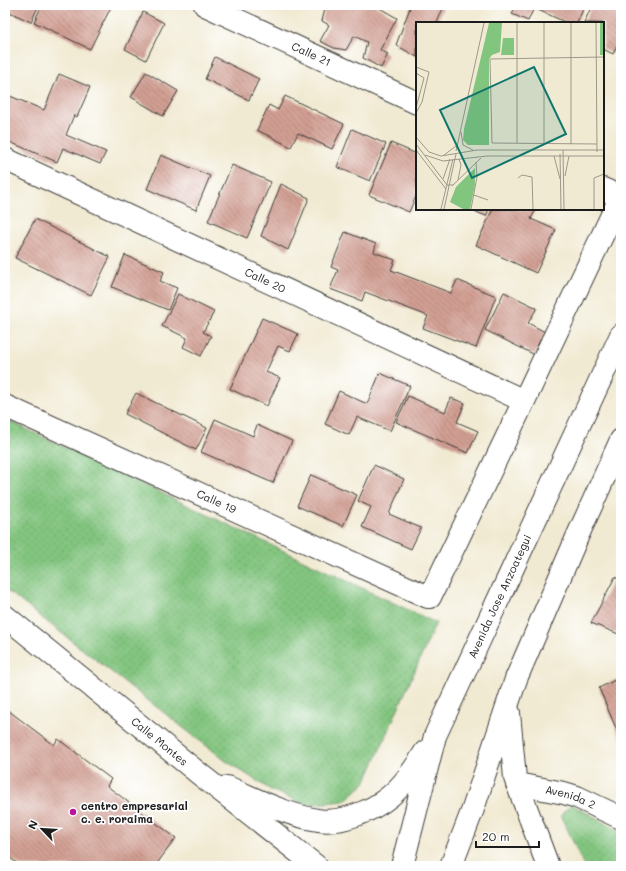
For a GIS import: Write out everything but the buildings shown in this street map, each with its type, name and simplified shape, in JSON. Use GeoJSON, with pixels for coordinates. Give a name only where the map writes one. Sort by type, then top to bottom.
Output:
{"type":"FeatureCollection","features":[{"type":"Feature","properties":{"kind":"street","name":"Calle 21"},"geometry":{"type":"LineString","coordinates":[[205,5],[416,103]]}},
{"type":"Feature","properties":{"kind":"street","name":"Calle 20"},"geometry":{"type":"LineString","coordinates":[[5,159],[524,402]]}},
{"type":"Feature","properties":{"kind":"street"},"geometry":{"type":"LineString","coordinates":[[524,402],[621,197],[604,189]]}},
{"type":"Feature","properties":{"kind":"street","name":"Avenida Jose Anzoategui"},"geometry":{"type":"LineString","coordinates":[[402,866],[435,736],[621,335]]}},
{"type":"Feature","properties":{"kind":"street","name":"Calle 19"},"geometry":{"type":"LineString","coordinates":[[5,406],[428,597],[432,595],[524,402]]}},
{"type":"Feature","properties":{"kind":"street"},"geometry":{"type":"LineString","coordinates":[[451,866],[473,809],[516,679],[621,440]]}},
{"type":"Feature","properties":{"kind":"street","name":"Calle Montes"},"geometry":{"type":"LineString","coordinates":[[5,616],[202,776],[316,866]]}},
{"type":"Feature","properties":{"kind":"street"},"geometry":{"type":"LineString","coordinates":[[508,702],[515,778],[548,866]]}},
{"type":"Feature","properties":{"kind":"street"},"geometry":{"type":"LineString","coordinates":[[202,776],[297,816],[320,820],[344,819],[369,809],[389,797],[411,774],[435,736]]}},
{"type":"Feature","properties":{"kind":"street","name":"Avenida 2"},"geometry":{"type":"LineString","coordinates":[[517,784],[577,797],[621,818]]}},
{"type":"Feature","properties":{"kind":"green space"},"geometry":{"type":"Polygon","coordinates":[[[5,419],[436,623],[365,783],[344,801],[307,805],[271,790],[226,761],[5,589],[5,419]]]}},
{"type":"Feature","properties":{"kind":"green space"},"geometry":{"type":"Polygon","coordinates":[[[571,804],[621,832],[621,866],[584,866],[561,815],[571,804]]]}},
{"type":"Feature","properties":{"kind":"place","name":"centro empresarial c. e. roraima"},"geometry":{"type":"Point","coordinates":[73,812]}}]}
